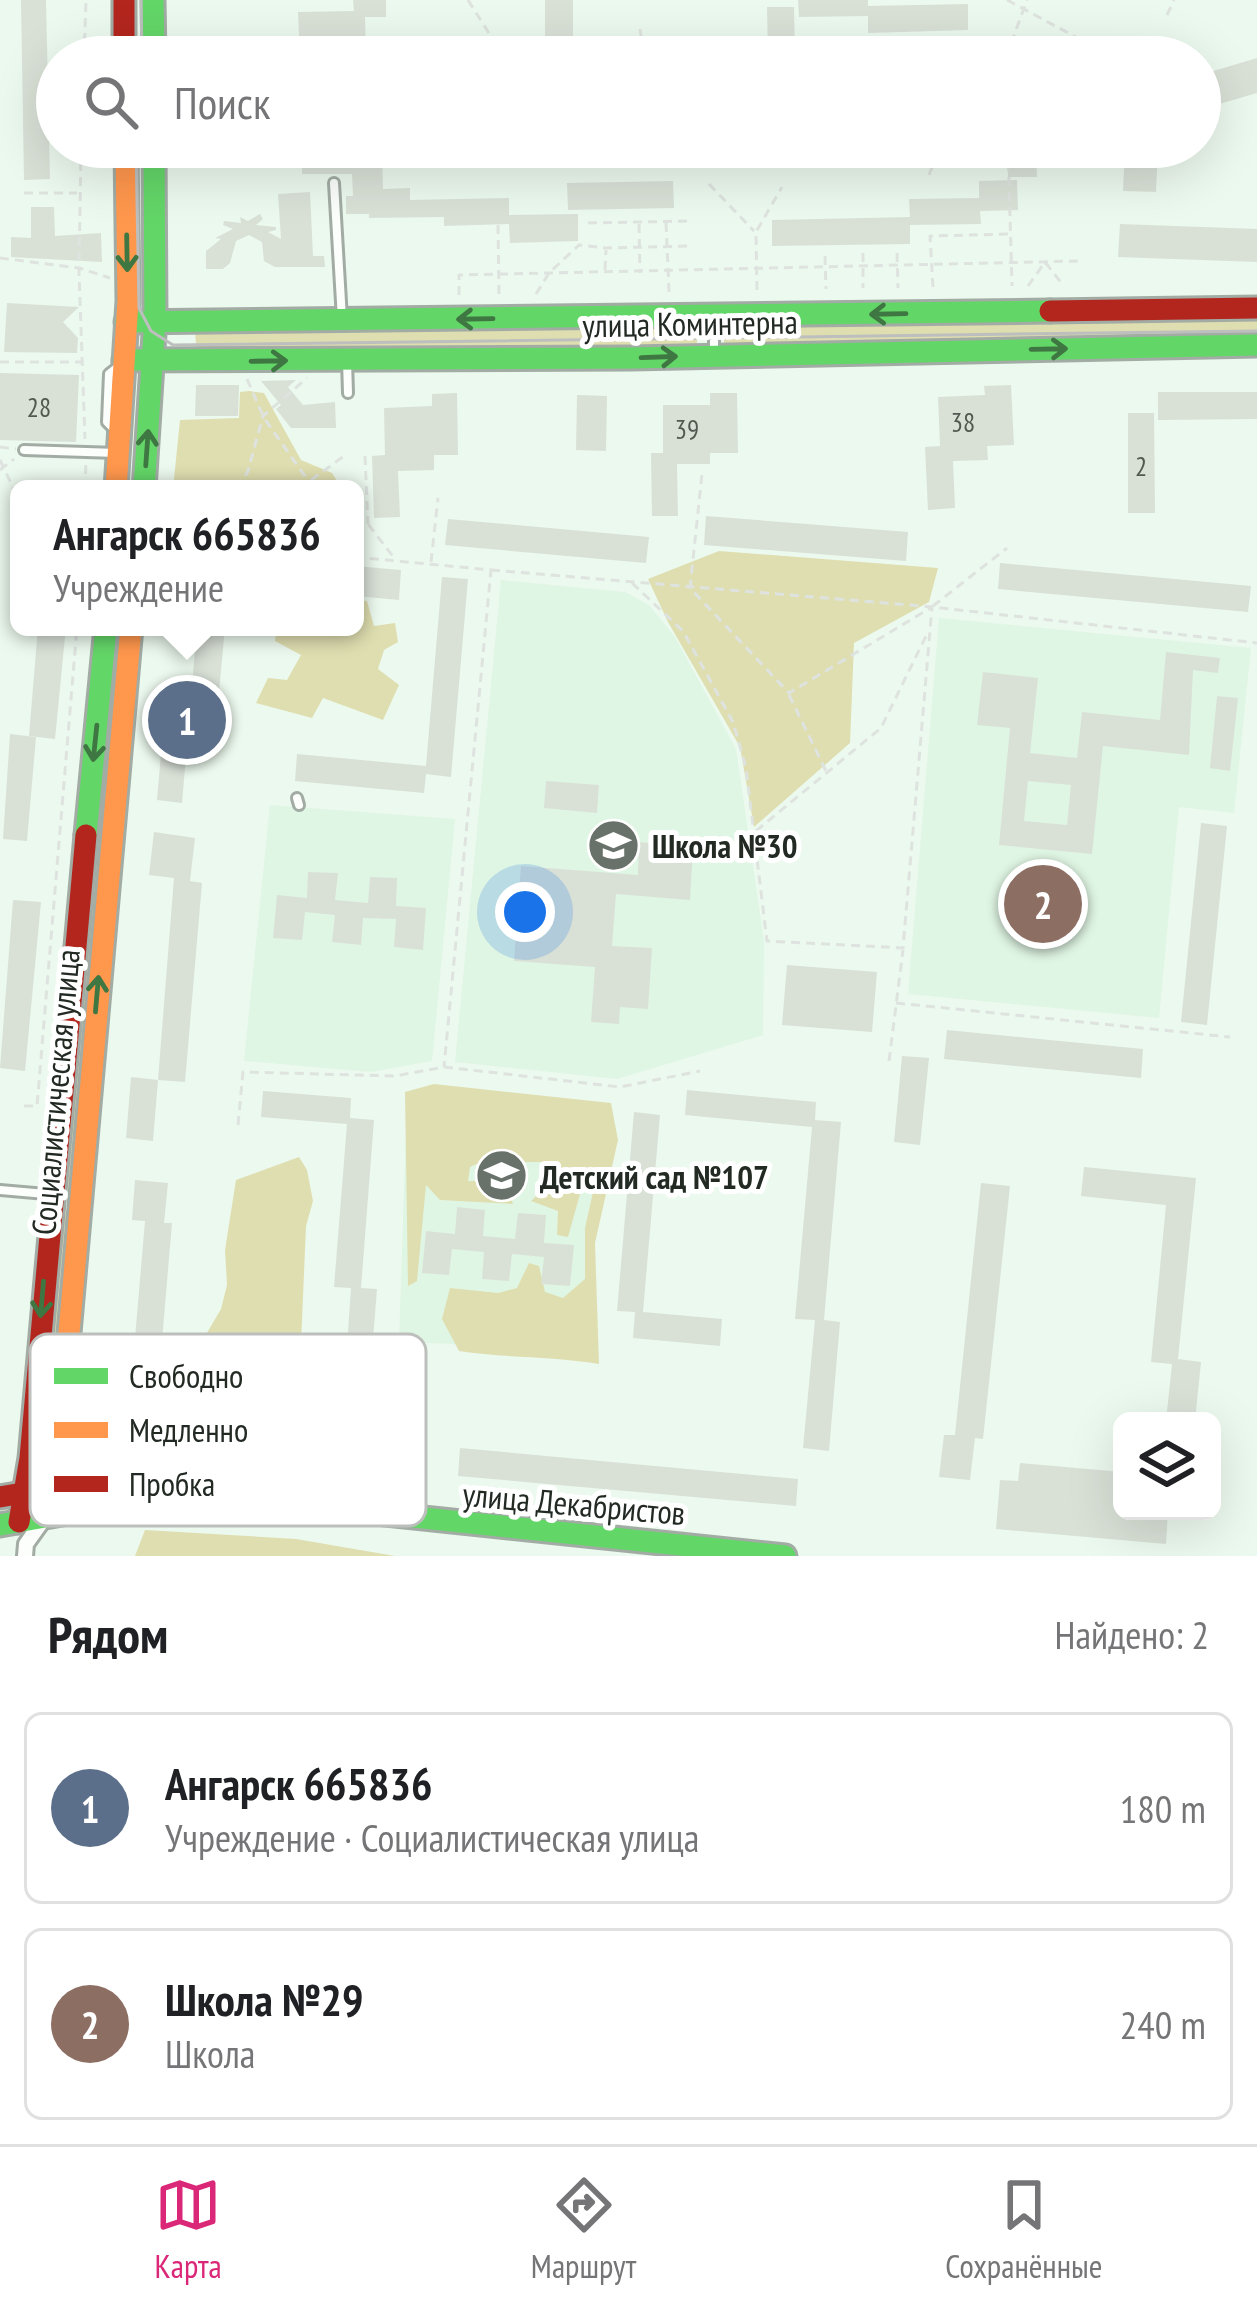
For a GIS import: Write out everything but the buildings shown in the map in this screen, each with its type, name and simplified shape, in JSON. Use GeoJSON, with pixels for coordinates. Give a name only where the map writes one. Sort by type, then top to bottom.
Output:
{"type":"FeatureCollection","features":[{"type":"Feature","properties":{"kind":"street"},"geometry":{"type":"LineString","coordinates":[[124,0],[124,36]]}},
{"type":"Feature","properties":{"kind":"street"},"geometry":{"type":"LineString","coordinates":[[153,0],[154,36]]}},
{"type":"Feature","properties":{"kind":"street"},"geometry":{"type":"LineString","coordinates":[[117,480],[127,322],[126,168]]}},
{"type":"Feature","properties":{"kind":"street"},"geometry":{"type":"LineString","coordinates":[[145,480],[154,323],[154,168]]}},
{"type":"Feature","properties":{"kind":"street","name":"улица Коминтерна"},"geometry":{"type":"LineString","coordinates":[[127,322],[1257,308]]}},
{"type":"Feature","properties":{"kind":"street","name":"улица Коминтерна"},"geometry":{"type":"LineString","coordinates":[[124,361],[1257,345]]}},
{"type":"Feature","properties":{"kind":"street","name":"Социалистическая улица"},"geometry":{"type":"LineString","coordinates":[[39,1334],[105,636]]}},
{"type":"Feature","properties":{"kind":"street","name":"Социалистическая улица"},"geometry":{"type":"LineString","coordinates":[[69,1334],[130,636]]}},
{"type":"Feature","properties":{"kind":"street","name":"Социалистическая улица"},"geometry":{"type":"LineString","coordinates":[[9,1524],[26,1498],[30,1449]]}},
{"type":"Feature","properties":{"kind":"street"},"geometry":{"type":"LineString","coordinates":[[0,1497],[30,1496]]}},
{"type":"Feature","properties":{"kind":"street","name":"улица Декабристов"},"geometry":{"type":"LineString","coordinates":[[426,1518],[785,1556]]}},
{"type":"Feature","properties":{"kind":"street","name":"Социалистическая улица"},"geometry":{"type":"LineString","coordinates":[[25,1556],[26,1544],[39,1526]]}},
{"type":"Feature","properties":{"kind":"lane"},"geometry":{"type":"LineString","coordinates":[[334,183],[342,320]]}},
{"type":"Feature","properties":{"kind":"lane"},"geometry":{"type":"LineString","coordinates":[[714,316],[715,356]]}},
{"type":"Feature","properties":{"kind":"lane"},"geometry":{"type":"LineString","coordinates":[[347,360],[348,393]]}},
{"type":"Feature","properties":{"kind":"lane"},"geometry":{"type":"LineString","coordinates":[[24,450],[86,452],[119,444]]}},
{"type":"Feature","properties":{"kind":"lane"},"geometry":{"type":"LineString","coordinates":[[0,1190],[18,1187],[51,1194]]}},
{"type":"Feature","properties":{"kind":"path"},"geometry":{"type":"LineString","coordinates":[[85,36],[86,0]]}},
{"type":"Feature","properties":{"kind":"path"},"geometry":{"type":"LineString","coordinates":[[468,0],[488,36]]}},
{"type":"Feature","properties":{"kind":"path"},"geometry":{"type":"LineString","coordinates":[[1007,0],[1074,36]]}},
{"type":"Feature","properties":{"kind":"path"},"geometry":{"type":"LineString","coordinates":[[1013,36],[1027,0]]}},
{"type":"Feature","properties":{"kind":"path"},"geometry":{"type":"LineString","coordinates":[[1167,15],[1174,0]]}},
{"type":"Feature","properties":{"kind":"path"},"geometry":{"type":"LineString","coordinates":[[640,29],[641,36]]}},
{"type":"Feature","properties":{"kind":"path"},"geometry":{"type":"LineString","coordinates":[[80,168],[85,480]]}},
{"type":"Feature","properties":{"kind":"path"},"geometry":{"type":"LineString","coordinates":[[929,175],[932,168]]}},
{"type":"Feature","properties":{"kind":"path"},"geometry":{"type":"LineString","coordinates":[[1009,168],[1012,286]]}},
{"type":"Feature","properties":{"kind":"path"},"geometry":{"type":"LineString","coordinates":[[709,184],[755,232]]}},
{"type":"Feature","properties":{"kind":"path"},"geometry":{"type":"LineString","coordinates":[[758,290],[755,232],[782,187]]}},
{"type":"Feature","properties":{"kind":"path"},"geometry":{"type":"LineString","coordinates":[[24,193],[79,193]]}},
{"type":"Feature","properties":{"kind":"path"},"geometry":{"type":"LineString","coordinates":[[588,223],[690,221]]}},
{"type":"Feature","properties":{"kind":"path"},"geometry":{"type":"LineString","coordinates":[[639,222],[640,273]]}},
{"type":"Feature","properties":{"kind":"path"},"geometry":{"type":"LineString","coordinates":[[666,222],[669,292]]}},
{"type":"Feature","properties":{"kind":"path"},"geometry":{"type":"LineString","coordinates":[[498,224],[499,295]]}},
{"type":"Feature","properties":{"kind":"path"},"geometry":{"type":"LineString","coordinates":[[933,287],[930,236],[1011,234]]}},
{"type":"Feature","properties":{"kind":"path"},"geometry":{"type":"LineString","coordinates":[[536,294],[579,245],[691,246]]}},
{"type":"Feature","properties":{"kind":"path"},"geometry":{"type":"LineString","coordinates":[[605,274],[606,248]]}},
{"type":"Feature","properties":{"kind":"path"},"geometry":{"type":"LineString","coordinates":[[862,253],[863,289]]}},
{"type":"Feature","properties":{"kind":"path"},"geometry":{"type":"LineString","coordinates":[[897,253],[898,288]]}},
{"type":"Feature","properties":{"kind":"path"},"geometry":{"type":"LineString","coordinates":[[826,256],[826,289]]}},
{"type":"Feature","properties":{"kind":"path"},"geometry":{"type":"LineString","coordinates":[[0,258],[79,268],[118,281]]}},
{"type":"Feature","properties":{"kind":"path"},"geometry":{"type":"LineString","coordinates":[[459,295],[459,275],[1079,261]]}},
{"type":"Feature","properties":{"kind":"path"},"geometry":{"type":"LineString","coordinates":[[1046,262],[1064,285]]}},
{"type":"Feature","properties":{"kind":"path"},"geometry":{"type":"LineString","coordinates":[[1028,286],[1046,262]]}},
{"type":"Feature","properties":{"kind":"path"},"geometry":{"type":"LineString","coordinates":[[0,362],[85,362]]}},
{"type":"Feature","properties":{"kind":"path"},"geometry":{"type":"LineString","coordinates":[[247,377],[263,416],[308,480]]}},
{"type":"Feature","properties":{"kind":"path"},"geometry":{"type":"LineString","coordinates":[[243,480],[263,416],[309,377]]}},
{"type":"Feature","properties":{"kind":"path"},"geometry":{"type":"LineString","coordinates":[[0,460],[2,469],[24,450]]}},
{"type":"Feature","properties":{"kind":"path"},"geometry":{"type":"LineString","coordinates":[[364,455],[368,524]]}},
{"type":"Feature","properties":{"kind":"path"},"geometry":{"type":"LineString","coordinates":[[312,480],[344,456]]}},
{"type":"Feature","properties":{"kind":"path"},"geometry":{"type":"LineString","coordinates":[[702,474],[691,589],[789,694],[827,774]]}},
{"type":"Feature","properties":{"kind":"path"},"geometry":{"type":"LineString","coordinates":[[431,564],[438,499]]}},
{"type":"Feature","properties":{"kind":"path"},"geometry":{"type":"LineString","coordinates":[[364,522],[397,561]]}},
{"type":"Feature","properties":{"kind":"path"},"geometry":{"type":"LineString","coordinates":[[789,694],[932,607],[1007,548]]}},
{"type":"Feature","properties":{"kind":"path"},"geometry":{"type":"LineString","coordinates":[[364,557],[932,607],[1257,643]]}},
{"type":"Feature","properties":{"kind":"path"},"geometry":{"type":"LineString","coordinates":[[445,1067],[491,570]]}},
{"type":"Feature","properties":{"kind":"path"},"geometry":{"type":"LineString","coordinates":[[632,583],[683,631],[733,722],[746,768],[767,941],[903,948]]}},
{"type":"Feature","properties":{"kind":"path"},"geometry":{"type":"LineString","coordinates":[[889,1061],[932,607]]}},
{"type":"Feature","properties":{"kind":"path"},"geometry":{"type":"LineString","coordinates":[[755,832],[881,728],[930,628]]}},
{"type":"Feature","properties":{"kind":"path"},"geometry":{"type":"LineString","coordinates":[[24,1106],[37,1106],[76,636]]}},
{"type":"Feature","properties":{"kind":"path"},"geometry":{"type":"LineString","coordinates":[[896,1003],[1230,1037]]}},
{"type":"Feature","properties":{"kind":"path"},"geometry":{"type":"LineString","coordinates":[[238,1125],[243,1072],[395,1076],[445,1067],[620,1087],[700,1071]]}},
{"type":"Feature","properties":{"kind":"shaded area","name":"Школа №30"},"geometry":{"type":"Polygon","coordinates":[[[501,580],[625,592],[649,605],[675,637],[736,749],[764,941],[763,1035],[617,1079],[455,1062],[501,580]]]}},
{"type":"Feature","properties":{"kind":"shaded area"},"geometry":{"type":"Polygon","coordinates":[[[939,618],[1251,648],[1234,813],[1179,807],[1159,1018],[908,994],[939,618]]]}},
{"type":"Feature","properties":{"kind":"shaded area"},"geometry":{"type":"Polygon","coordinates":[[[270,805],[455,819],[432,1061],[371,1072],[244,1061],[270,805]]]}},
{"type":"Feature","properties":{"kind":"shaded area","name":"Детский сад №107"},"geometry":{"type":"Polygon","coordinates":[[[407,1101],[600,1108],[591,1349],[426,1343],[426,1334],[399,1334],[407,1101]]]}},
{"type":"Feature","properties":{"kind":"green space"},"geometry":{"type":"Polygon","coordinates":[[[1257,315],[1257,337],[724,345],[724,324],[1257,315]]]}},
{"type":"Feature","properties":{"kind":"green space"},"geometry":{"type":"Polygon","coordinates":[[[697,325],[697,347],[197,355],[195,332],[697,325]]]}},
{"type":"Feature","properties":{"kind":"green space"},"geometry":{"type":"Polygon","coordinates":[[[240,392],[264,393],[301,460],[332,473],[336,480],[174,480],[180,420],[239,418],[240,392]]]}},
{"type":"Feature","properties":{"kind":"green space"},"geometry":{"type":"Polygon","coordinates":[[[719,551],[938,568],[929,602],[854,643],[850,743],[754,827],[740,747],[648,579],[719,551]]]}},
{"type":"Feature","properties":{"kind":"green space"},"geometry":{"type":"Polygon","coordinates":[[[367,601],[374,626],[395,623],[398,642],[384,650],[378,669],[399,685],[383,720],[323,698],[312,718],[256,703],[268,678],[287,680],[301,655],[275,641],[276,636],[364,636],[367,601]]]}},
{"type":"Feature","properties":{"kind":"green space"},"geometry":{"type":"Polygon","coordinates":[[[95,822],[103,823],[69,1191],[62,1190],[95,822]]]}},
{"type":"Feature","properties":{"kind":"green space"},"geometry":{"type":"Polygon","coordinates":[[[434,1084],[611,1103],[618,1140],[595,1243],[599,1364],[459,1351],[442,1319],[450,1288],[498,1293],[517,1288],[529,1263],[539,1266],[545,1292],[563,1298],[585,1279],[585,1228],[593,1192],[582,1187],[568,1237],[557,1235],[558,1211],[531,1201],[542,1190],[554,1197],[564,1187],[548,1162],[481,1162],[470,1167],[468,1181],[501,1186],[513,1204],[440,1200],[426,1185],[417,1281],[408,1286],[405,1092],[434,1084]]]}},
{"type":"Feature","properties":{"kind":"green space"},"geometry":{"type":"Polygon","coordinates":[[[299,1157],[307,1170],[313,1201],[306,1226],[301,1334],[206,1334],[221,1309],[227,1285],[225,1250],[236,1180],[299,1157]]]}},
{"type":"Feature","properties":{"kind":"green space"},"geometry":{"type":"Polygon","coordinates":[[[60,1213],[68,1214],[58,1334],[49,1334],[60,1213]]]}},
{"type":"Feature","properties":{"kind":"green space"},"geometry":{"type":"Polygon","coordinates":[[[145,1530],[296,1539],[395,1556],[135,1556],[145,1530]]]}},
{"type":"Feature","properties":{"kind":"tram line"},"geometry":{"type":"LineString","coordinates":[[141,0],[142,36]]}},
{"type":"Feature","properties":{"kind":"tram line"},"geometry":{"type":"LineString","coordinates":[[136,168],[139,308],[151,331],[173,345],[1257,331]]}},
{"type":"Feature","properties":{"kind":"traffic: fast"},"geometry":{"type":"LineString","coordinates":[[153,0],[154,36]]}},
{"type":"Feature","properties":{"kind":"traffic: fast"},"geometry":{"type":"LineString","coordinates":[[145,480],[155,318],[154,168]]}},
{"type":"Feature","properties":{"kind":"traffic: fast"},"geometry":{"type":"LineString","coordinates":[[126,322],[1050,311]]}},
{"type":"Feature","properties":{"kind":"traffic: fast"},"geometry":{"type":"LineString","coordinates":[[124,360],[632,358],[1257,345]]}},
{"type":"Feature","properties":{"kind":"traffic: fast"},"geometry":{"type":"LineString","coordinates":[[86,835],[105,636]]}},
{"type":"Feature","properties":{"kind":"traffic: fast"},"geometry":{"type":"LineString","coordinates":[[426,1518],[785,1556]]}},
{"type":"Feature","properties":{"kind":"traffic: fast"},"geometry":{"type":"LineString","coordinates":[[0,1525],[30,1520]]}},
{"type":"Feature","properties":{"kind":"traffic: slow"},"geometry":{"type":"LineString","coordinates":[[117,480],[128,301],[126,168]]}},
{"type":"Feature","properties":{"kind":"traffic: slow"},"geometry":{"type":"LineString","coordinates":[[69,1334],[130,636]]}},
{"type":"Feature","properties":{"kind":"traffic: jam"},"geometry":{"type":"LineString","coordinates":[[124,0],[124,36]]}},
{"type":"Feature","properties":{"kind":"traffic: jam"},"geometry":{"type":"LineString","coordinates":[[1050,311],[1257,308]]}},
{"type":"Feature","properties":{"kind":"traffic: jam"},"geometry":{"type":"LineString","coordinates":[[41,1334],[86,835]]}},
{"type":"Feature","properties":{"kind":"traffic: jam"},"geometry":{"type":"LineString","coordinates":[[19,1522],[30,1458]]}},
{"type":"Feature","properties":{"kind":"traffic: jam"},"geometry":{"type":"LineString","coordinates":[[0,1497],[30,1492]]}},
{"type":"Feature","properties":{"kind":"place","name":"Ангарск 665836"},"geometry":{"type":"Point","coordinates":[187,720]}},
{"type":"Feature","properties":{"kind":"place","name":"Школа №30"},"geometry":{"type":"Point","coordinates":[613,845]}},
{"type":"Feature","properties":{"kind":"place","name":"Школа №29"},"geometry":{"type":"Point","coordinates":[1043,904]}},
{"type":"Feature","properties":{"kind":"place","name":"Детский сад №107"},"geometry":{"type":"Point","coordinates":[501,1176]}}]}
